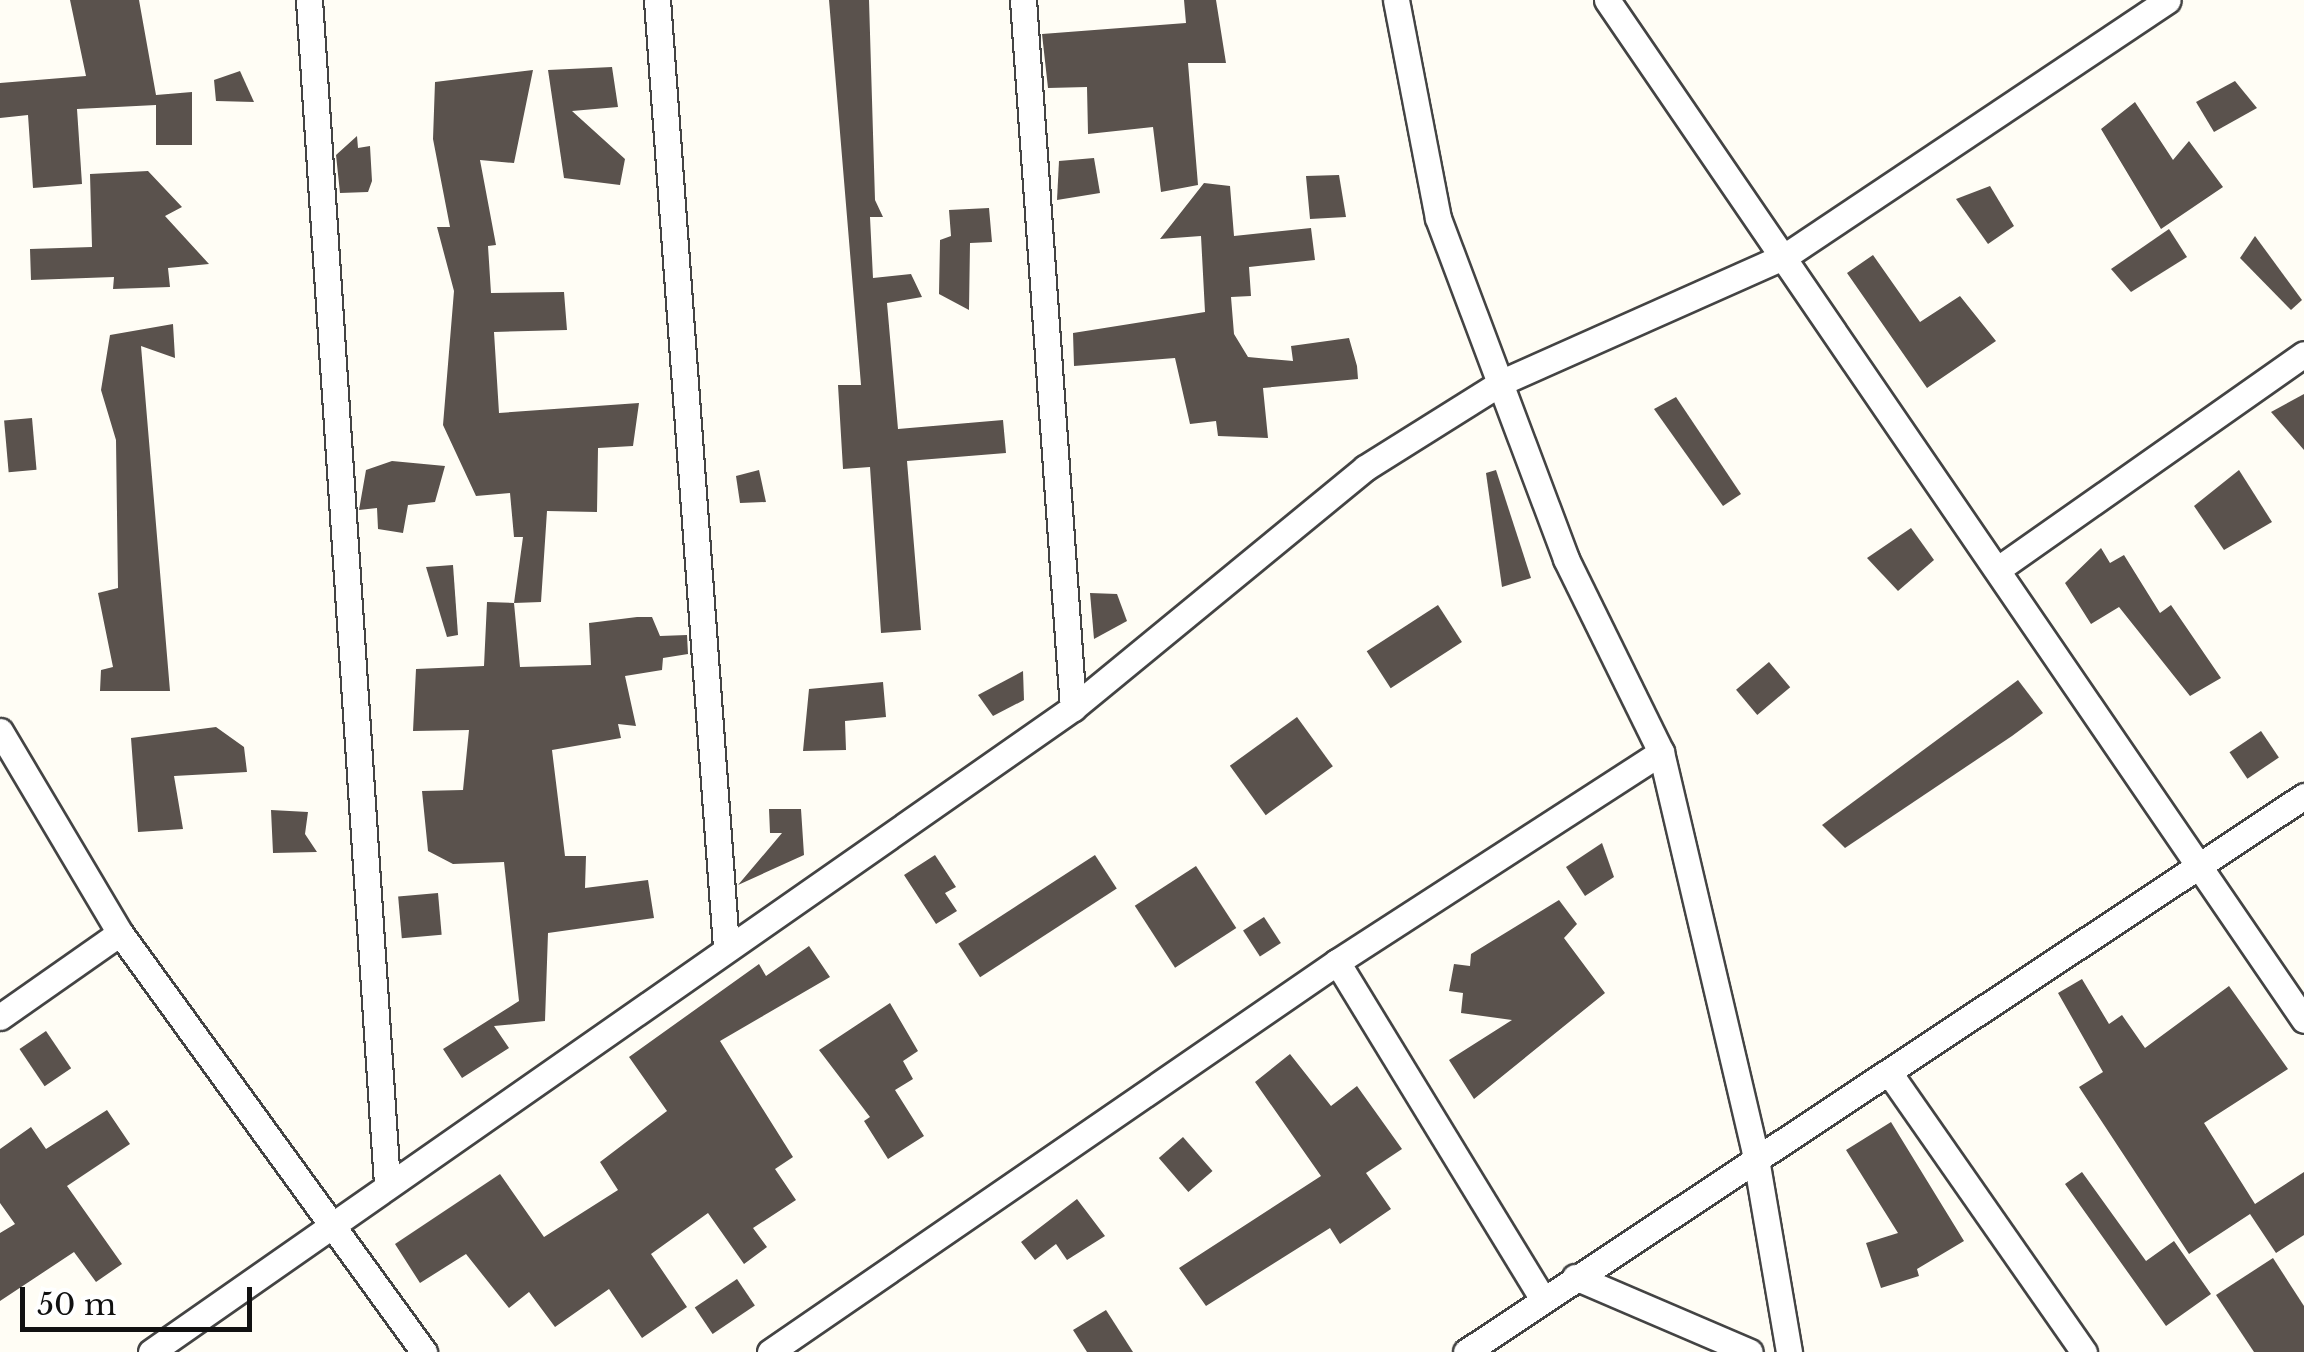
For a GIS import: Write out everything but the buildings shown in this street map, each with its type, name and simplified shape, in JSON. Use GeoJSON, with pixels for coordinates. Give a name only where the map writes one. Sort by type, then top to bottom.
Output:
{"type":"FeatureCollection","features":[{"type":"Feature","properties":{"kind":"street"},"geometry":{"type":"LineString","coordinates":[[308,0],[387,1183]]}},
{"type":"Feature","properties":{"kind":"street"},"geometry":{"type":"LineString","coordinates":[[656,0],[726,946]]}},
{"type":"Feature","properties":{"kind":"street"},"geometry":{"type":"LineString","coordinates":[[1023,0],[1073,708]]}},
{"type":"Feature","properties":{"kind":"street"},"geometry":{"type":"LineString","coordinates":[[1396,0],[1438,218],[1566,559],[1661,752],[1755,1153],[1789,1352]]}},
{"type":"Feature","properties":{"kind":"street"},"geometry":{"type":"LineString","coordinates":[[1607,0],[2001,567],[2198,870],[2304,1020]]}},
{"type":"Feature","properties":{"kind":"street"},"geometry":{"type":"LineString","coordinates":[[151,1352],[330,1222],[1073,708],[1364,468],[1502,382],[1787,256],[2131,10],[2168,0]]}},
{"type":"Feature","properties":{"kind":"street"},"geometry":{"type":"LineString","coordinates":[[2001,567],[2304,354]]}},
{"type":"Feature","properties":{"kind":"street"},"geometry":{"type":"LineString","coordinates":[[0,731],[120,933],[424,1352]]}},
{"type":"Feature","properties":{"kind":"street"},"geometry":{"type":"LineString","coordinates":[[770,1352],[1337,962],[1661,752]]}},
{"type":"Feature","properties":{"kind":"street"},"geometry":{"type":"LineString","coordinates":[[1466,1352],[1755,1153],[1890,1074],[2304,796]]}},
{"type":"Feature","properties":{"kind":"street"},"geometry":{"type":"LineString","coordinates":[[0,1017],[120,933]]}},
{"type":"Feature","properties":{"kind":"street"},"geometry":{"type":"LineString","coordinates":[[1337,962],[1543,1299]]}},
{"type":"Feature","properties":{"kind":"street"},"geometry":{"type":"LineString","coordinates":[[1890,1074],[2084,1352]]}},
{"type":"Feature","properties":{"kind":"street"},"geometry":{"type":"LineString","coordinates":[[1575,1277],[1750,1352]]}}]}
